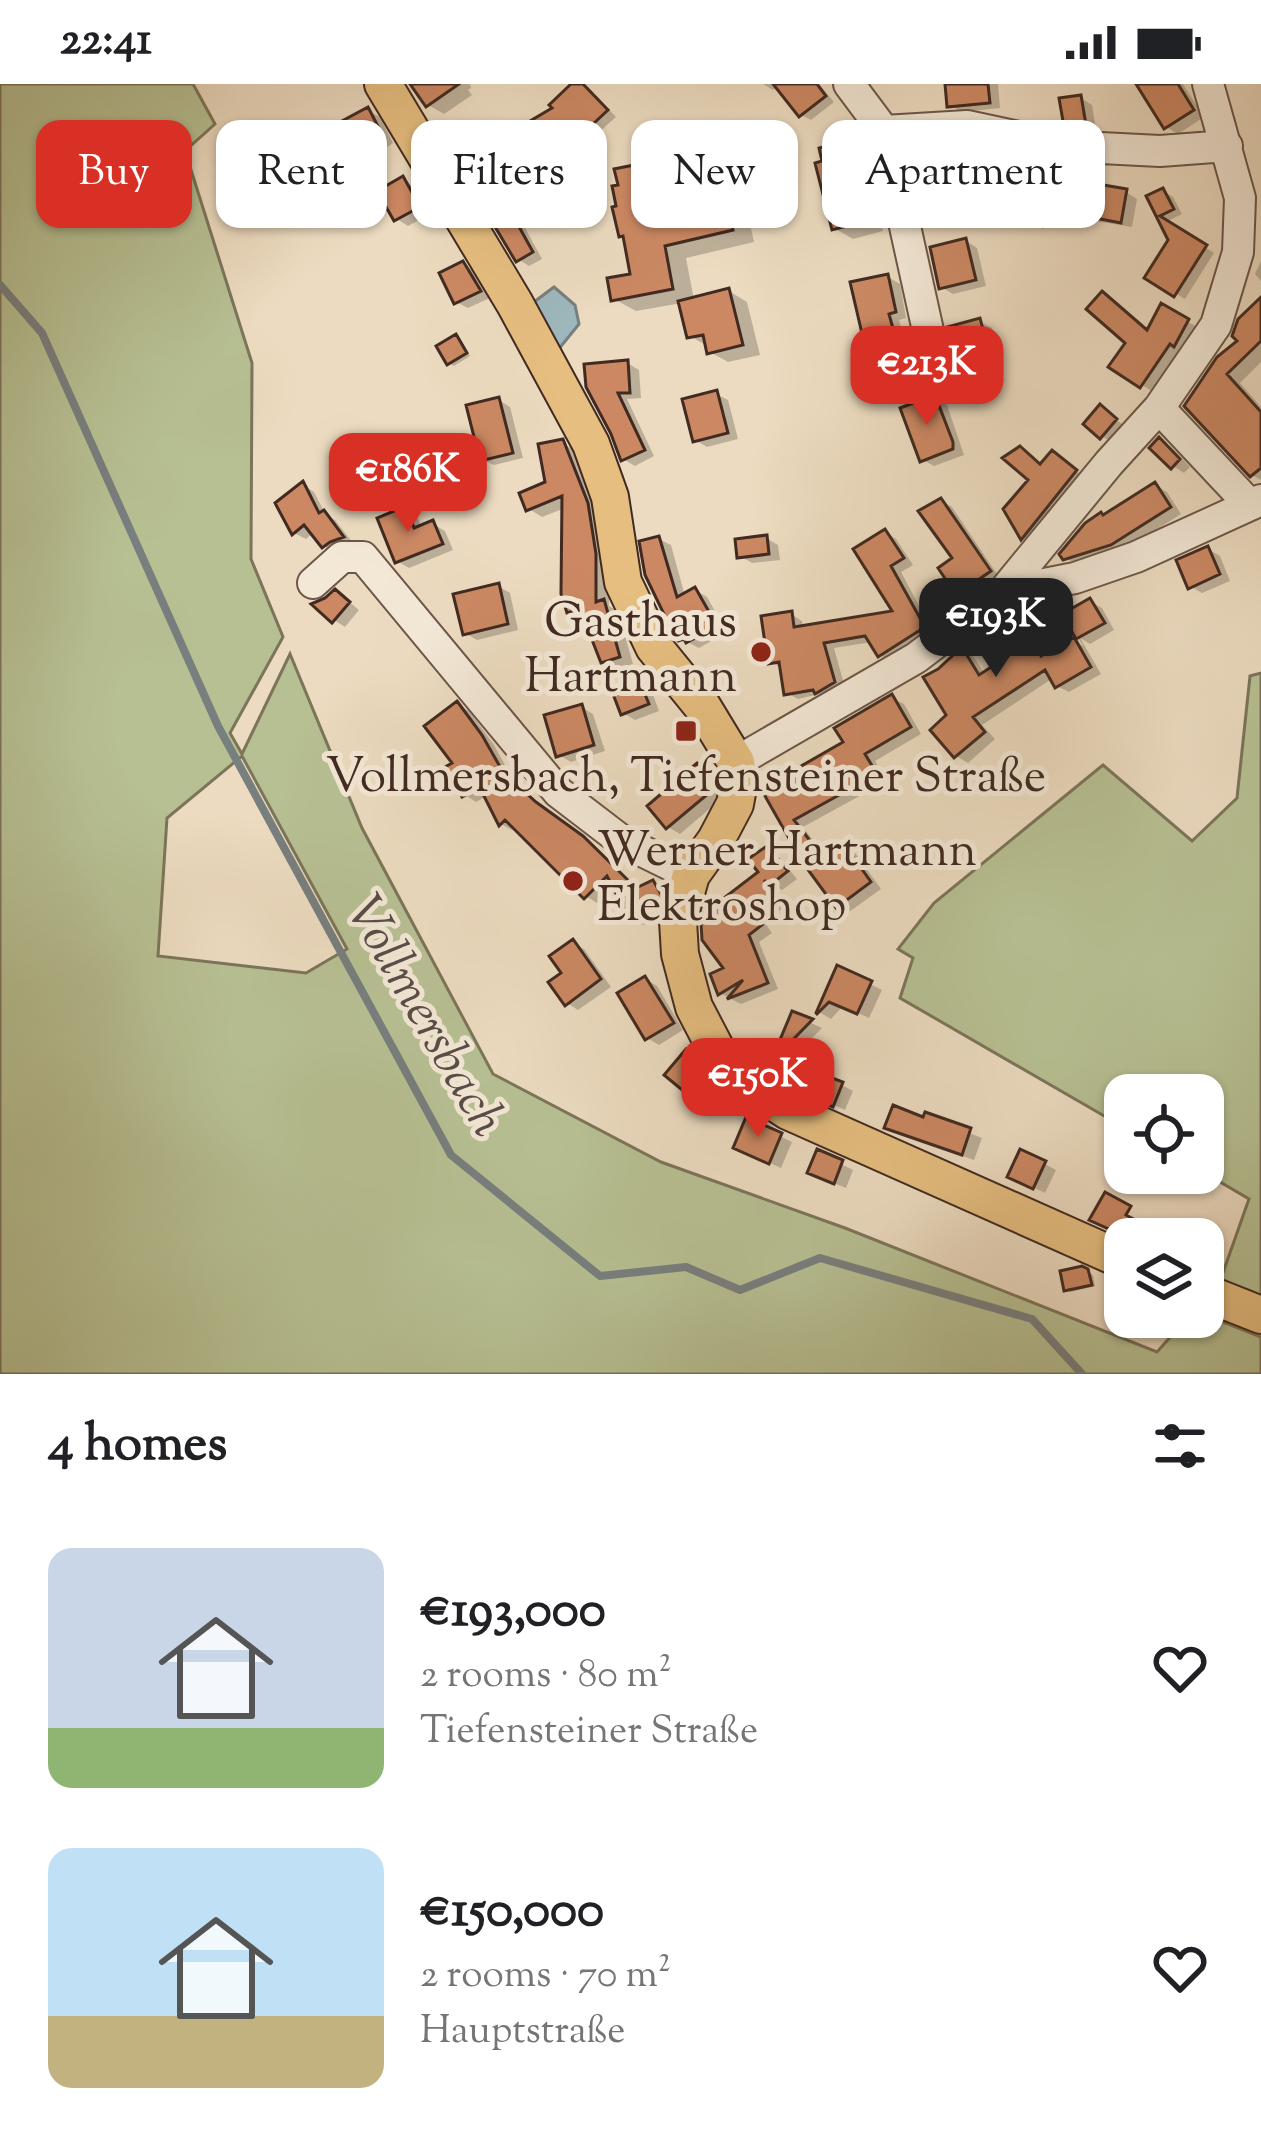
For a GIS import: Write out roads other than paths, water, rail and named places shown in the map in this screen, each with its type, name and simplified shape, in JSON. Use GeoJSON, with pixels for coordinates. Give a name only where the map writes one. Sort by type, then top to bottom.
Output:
{"type":"FeatureCollection","features":[{"type":"Feature","properties":{"kind":"main road"},"geometry":{"type":"LineString","coordinates":[[383,84],[515,304],[591,444],[610,497],[623,582],[654,647],[702,706],[736,762],[735,804],[691,874],[678,922],[680,954],[694,1007],[719,1055],[747,1084],[788,1111],[1104,1252]]}},
{"type":"Feature","properties":{"kind":"main road"},"geometry":{"type":"LineString","coordinates":[[1224,1300],[1261,1315]]}},
{"type":"Feature","properties":{"kind":"street"},"geometry":{"type":"LineString","coordinates":[[850,84],[876,120]]}},
{"type":"Feature","properties":{"kind":"street"},"geometry":{"type":"LineString","coordinates":[[736,762],[916,658],[1003,592],[1159,408],[1216,326],[1238,251],[1240,198],[1208,84]]}},
{"type":"Feature","properties":{"kind":"street"},"geometry":{"type":"LineString","coordinates":[[1105,148],[1160,151],[1227,146]]}},
{"type":"Feature","properties":{"kind":"street"},"geometry":{"type":"LineString","coordinates":[[905,228],[936,368]]}},
{"type":"Feature","properties":{"kind":"street"},"geometry":{"type":"LineString","coordinates":[[1003,592],[1075,578],[1136,557],[1256,502],[1159,408]]}},
{"type":"Feature","properties":{"kind":"street"},"geometry":{"type":"LineString","coordinates":[[313,583],[342,557],[362,556],[558,792],[622,841],[691,874]]}},
{"type":"Feature","properties":{"kind":"water"},"geometry":{"type":"Polygon","coordinates":[[[554,287],[575,305],[579,324],[558,350],[534,302],[554,287]]]}},
{"type":"Feature","properties":{"kind":"waterway","name":"Vollmersbach"},"geometry":{"type":"LineString","coordinates":[[0,285],[42,333],[218,726],[451,1155],[600,1276],[686,1267],[740,1290],[820,1258],[1032,1319],[1082,1374]]}},
{"type":"Feature","properties":{"kind":"place","name":"Gasthaus Hartmann"},"geometry":{"type":"Point","coordinates":[761,652]}},
{"type":"Feature","properties":{"kind":"place","name":"Vollmersbach, Tiefensteiner Straße"},"geometry":{"type":"Point","coordinates":[686,731]}},
{"type":"Feature","properties":{"kind":"place","name":"Werner Hartmann Elektroshop"},"geometry":{"type":"Point","coordinates":[573,881]}}]}
